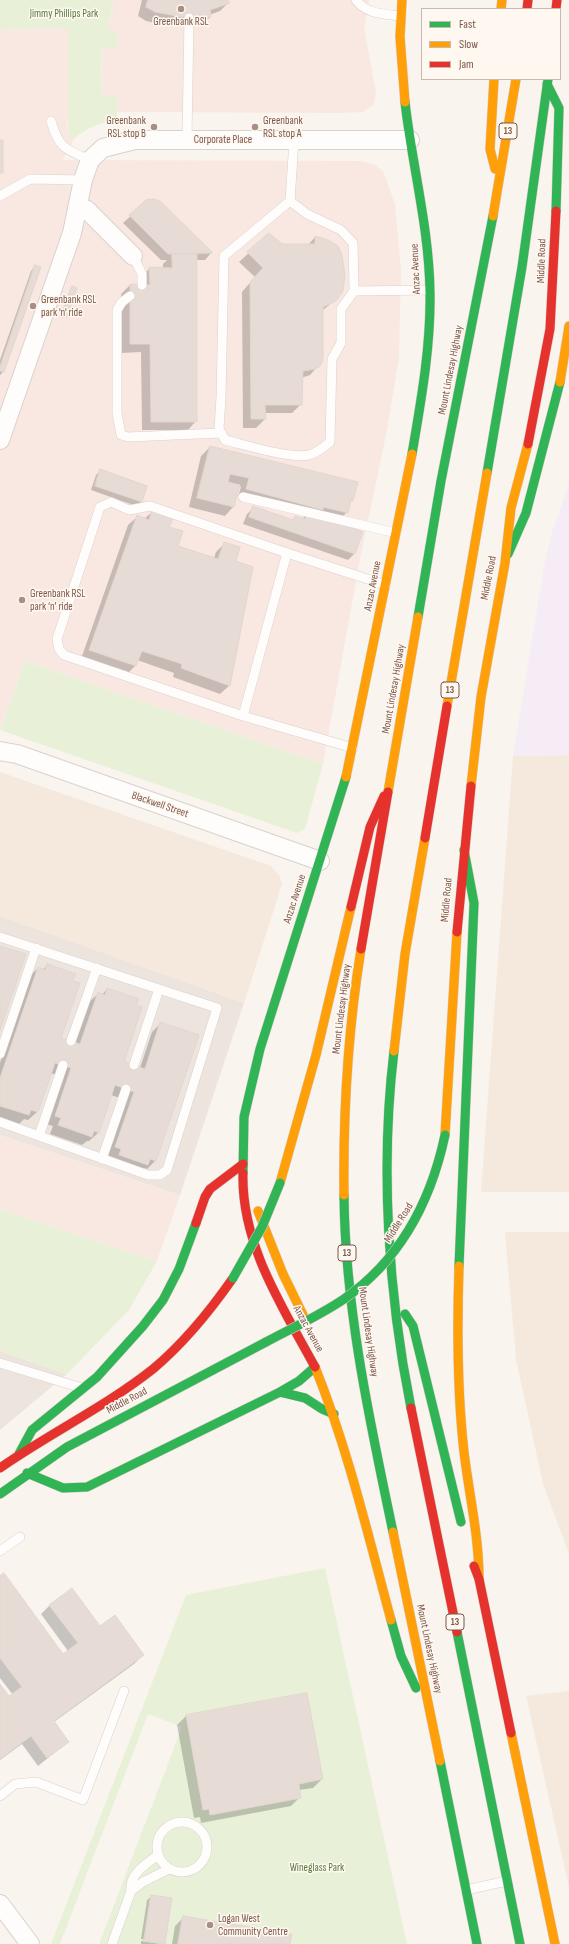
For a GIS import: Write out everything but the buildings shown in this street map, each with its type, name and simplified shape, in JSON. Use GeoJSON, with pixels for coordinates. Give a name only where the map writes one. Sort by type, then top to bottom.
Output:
{"type":"FeatureCollection","features":[{"type":"Feature","properties":{"kind":"main road","name":"Anzac Avenue"},"geometry":{"type":"LineString","coordinates":[[314,1367],[270,1285],[260,1263],[249,1231],[242,1196],[244,1117],[262,1042],[345,783],[386,585],[422,398],[429,324],[430,290],[426,227],[410,140],[401,69],[400,16],[402,0]]}},
{"type":"Feature","properties":{"kind":"main road"},"geometry":{"type":"LineString","coordinates":[[494,80],[490,149],[499,184]]}},
{"type":"Feature","properties":{"kind":"main road","name":"Mount Lindesay Highway"},"geometry":{"type":"LineString","coordinates":[[476,1944],[366,1403],[354,1319],[345,1230],[344,1134],[350,1029],[357,974],[441,482],[499,184],[516,80]]}},
{"type":"Feature","properties":{"kind":"main road","name":"Middle Road"},"geometry":{"type":"LineString","coordinates":[[0,1494],[27,1473],[81,1440],[333,1306],[378,1272],[404,1239],[420,1215],[433,1184],[445,1135],[455,950],[464,850],[481,697],[505,563],[511,508],[533,424],[550,330],[555,257],[559,108],[547,82]]}},
{"type":"Feature","properties":{"kind":"main road","name":"13"},"geometry":{"type":"LineString","coordinates":[[520,1944],[408,1392],[395,1298],[389,1219],[387,1156],[390,1082],[397,1011],[413,907],[522,267],[547,82]]}},
{"type":"Feature","properties":{"kind":"main road"},"geometry":{"type":"LineString","coordinates":[[505,563],[526,513],[558,386],[569,326]]}},
{"type":"Feature","properties":{"kind":"main road","name":"Middle Road"},"geometry":{"type":"LineString","coordinates":[[0,1468],[19,1454],[116,1394],[153,1368],[192,1330],[217,1301],[233,1278],[262,1227],[280,1183],[316,1055],[370,827],[390,782]]}},
{"type":"Feature","properties":{"kind":"main road"},"geometry":{"type":"LineString","coordinates":[[464,850],[474,903],[460,1212],[458,1329],[464,1451],[479,1555],[479,1579]]}},
{"type":"Feature","properties":{"kind":"main road","name":"Anzac Avenue"},"geometry":{"type":"LineString","coordinates":[[243,1164],[283,1274],[312,1333]]}},
{"type":"Feature","properties":{"kind":"main road"},"geometry":{"type":"LineString","coordinates":[[19,1454],[32,1430],[84,1388],[122,1351],[162,1300],[188,1248],[205,1197],[219,1181],[243,1164]]}},
{"type":"Feature","properties":{"kind":"main road"},"geometry":{"type":"LineString","coordinates":[[395,1298],[413,1326],[464,1534]]}},
{"type":"Feature","properties":{"kind":"main road","name":"Anzac Avenue"},"geometry":{"type":"LineString","coordinates":[[314,1367],[318,1354]]}},
{"type":"Feature","properties":{"kind":"main road"},"geometry":{"type":"LineString","coordinates":[[27,1473],[63,1488],[87,1488],[280,1392],[299,1381],[314,1367],[334,1414],[349,1463],[401,1656],[431,1720]]}},
{"type":"Feature","properties":{"kind":"main road"},"geometry":{"type":"LineString","coordinates":[[280,1392],[305,1398],[322,1409],[334,1414]]}},
{"type":"Feature","properties":{"kind":"main road"},"geometry":{"type":"LineString","coordinates":[[468,1549],[479,1579],[555,1944]]}},
{"type":"Feature","properties":{"kind":"street","name":"Corporate Place"},"geometry":{"type":"LineString","coordinates":[[90,160],[103,148],[135,140],[410,140]]}},
{"type":"Feature","properties":{"kind":"street"},"geometry":{"type":"LineString","coordinates":[[0,440],[72,233],[83,180],[90,160]]}},
{"type":"Feature","properties":{"kind":"street"},"geometry":{"type":"LineString","coordinates":[[78,206],[87,210],[133,256]]}},
{"type":"Feature","properties":{"kind":"street","name":"Blackwell Street"},"geometry":{"type":"LineString","coordinates":[[0,751],[17,754],[320,861]]}},
{"type":"Feature","properties":{"kind":"street"},"geometry":{"type":"LineString","coordinates":[[0,1904],[30,1944]]}},
{"type":"Feature","properties":{"kind":"lane"},"geometry":{"type":"LineString","coordinates":[[356,0],[359,4],[375,13],[400,16]]}},
{"type":"Feature","properties":{"kind":"lane"},"geometry":{"type":"LineString","coordinates":[[187,140],[189,18]]}},
{"type":"Feature","properties":{"kind":"lane"},"geometry":{"type":"LineString","coordinates":[[51,122],[56,137],[65,149],[90,160]]}},
{"type":"Feature","properties":{"kind":"lane"},"geometry":{"type":"LineString","coordinates":[[290,201],[307,214],[341,230],[353,243],[354,291],[341,309],[341,343],[332,359],[330,442],[324,448],[309,455],[288,455],[225,440],[219,429],[222,397],[224,256],[290,201],[294,140]]}},
{"type":"Feature","properties":{"kind":"lane"},"geometry":{"type":"LineString","coordinates":[[0,196],[30,179],[83,180]]}},
{"type":"Feature","properties":{"kind":"lane"},"geometry":{"type":"LineString","coordinates":[[133,256],[142,274],[142,284]]}},
{"type":"Feature","properties":{"kind":"lane"},"geometry":{"type":"LineString","coordinates":[[354,291],[430,290]]}},
{"type":"Feature","properties":{"kind":"lane"},"geometry":{"type":"LineString","coordinates":[[130,296],[122,302],[117,310],[117,413],[120,435],[128,437],[221,433]]}},
{"type":"Feature","properties":{"kind":"lane"},"geometry":{"type":"LineString","coordinates":[[243,497],[396,532]]}},
{"type":"Feature","properties":{"kind":"lane"},"geometry":{"type":"LineString","coordinates":[[353,748],[243,716],[64,655],[59,649],[57,638],[100,507],[105,503],[112,502],[129,510],[150,506],[386,585]]}},
{"type":"Feature","properties":{"kind":"lane"},"geometry":{"type":"LineString","coordinates":[[243,716],[287,553]]}},
{"type":"Feature","properties":{"kind":"lane"},"geometry":{"type":"LineString","coordinates":[[0,937],[217,1008],[167,1170],[160,1175],[148,1175],[0,1122]]}},
{"type":"Feature","properties":{"kind":"lane"},"geometry":{"type":"LineString","coordinates":[[0,1054],[36,948]]}},
{"type":"Feature","properties":{"kind":"lane"},"geometry":{"type":"LineString","coordinates":[[71,1041],[97,968]]}},
{"type":"Feature","properties":{"kind":"lane"},"geometry":{"type":"LineString","coordinates":[[134,1065],[159,989]]}},
{"type":"Feature","properties":{"kind":"lane"},"geometry":{"type":"LineString","coordinates":[[39,1136],[63,1065]]}},
{"type":"Feature","properties":{"kind":"lane"},"geometry":{"type":"LineString","coordinates":[[102,1158],[126,1089]]}},
{"type":"Feature","properties":{"kind":"lane"},"geometry":{"type":"LineString","coordinates":[[0,1364],[84,1388]]}},
{"type":"Feature","properties":{"kind":"lane"},"geometry":{"type":"LineString","coordinates":[[0,1551],[20,1537]]}},
{"type":"Feature","properties":{"kind":"lane"},"geometry":{"type":"LineString","coordinates":[[0,1796],[15,1784],[36,1782],[83,1800],[124,1691]]}},
{"type":"Feature","properties":{"kind":"lane"},"geometry":{"type":"LineString","coordinates":[[184,1822],[198,1828],[203,1833],[207,1847],[202,1861],[191,1870],[184,1872],[170,1869],[162,1863],[158,1855],[157,1848],[160,1835],[170,1825],[184,1822]]}},
{"type":"Feature","properties":{"kind":"lane"},"geometry":{"type":"LineString","coordinates":[[112,1944],[131,1891],[130,1886],[134,1877],[141,1868],[158,1855]]}},
{"type":"Feature","properties":{"kind":"lane"},"geometry":{"type":"LineString","coordinates":[[131,1891],[143,1882],[170,1869]]}},
{"type":"Feature","properties":{"kind":"lane"},"geometry":{"type":"LineString","coordinates":[[466,1890],[507,1881]]}},
{"type":"Feature","properties":{"kind":"shaded area"},"geometry":{"type":"Polygon","coordinates":[[[114,0],[369,0],[364,28],[376,93],[374,104],[363,112],[341,113],[117,112],[117,96],[102,96],[101,49],[117,48],[108,28],[114,0]]]}},
{"type":"Feature","properties":{"kind":"shaded area"},"geometry":{"type":"Polygon","coordinates":[[[69,28],[69,115],[67,124],[68,134],[74,139],[63,160],[360,161],[373,164],[383,171],[395,204],[401,270],[399,357],[386,435],[360,559],[323,764],[25,661],[0,729],[0,29],[69,28]]]}},
{"type":"Feature","properties":{"kind":"shaded area"},"geometry":{"type":"Polygon","coordinates":[[[569,485],[569,755],[513,756],[545,561],[553,529],[569,485]]]}},
{"type":"Feature","properties":{"kind":"shaded area"},"geometry":{"type":"Polygon","coordinates":[[[569,755],[569,1192],[481,1192],[513,756],[569,755]]]}},
{"type":"Feature","properties":{"kind":"shaded area"},"geometry":{"type":"Polygon","coordinates":[[[0,772],[271,866],[279,875],[282,884],[244,1003],[0,916],[0,772]]]}},
{"type":"Feature","properties":{"kind":"shaded area"},"geometry":{"type":"Polygon","coordinates":[[[0,916],[244,1003],[180,1195],[0,1135],[0,916]]]}},
{"type":"Feature","properties":{"kind":"shaded area"},"geometry":{"type":"Polygon","coordinates":[[[0,1135],[180,1195],[157,1261],[0,1209],[0,1135]]]}},
{"type":"Feature","properties":{"kind":"shaded area"},"geometry":{"type":"Polygon","coordinates":[[[505,1232],[569,1232],[569,1554],[543,1484],[516,1359],[505,1232]]]}},
{"type":"Feature","properties":{"kind":"shaded area"},"geometry":{"type":"Polygon","coordinates":[[[0,1351],[67,1374],[0,1430],[0,1351]]]}},
{"type":"Feature","properties":{"kind":"shaded area"},"geometry":{"type":"Polygon","coordinates":[[[569,1691],[569,1887],[526,1696],[569,1691]]]}},
{"type":"Feature","properties":{"kind":"green space","name":"Jimmy Phillips Park"},"geometry":{"type":"Polygon","coordinates":[[[0,0],[114,0],[108,28],[117,33],[117,48],[101,49],[102,96],[117,96],[117,120],[94,126],[84,131],[74,139],[68,134],[68,28],[0,29],[0,0]]]}},
{"type":"Feature","properties":{"kind":"green space"},"geometry":{"type":"Polygon","coordinates":[[[25,661],[323,764],[305,829],[297,833],[0,730],[25,661]]]}},
{"type":"Feature","properties":{"kind":"green space"},"geometry":{"type":"Polygon","coordinates":[[[0,1209],[157,1261],[129,1310],[67,1374],[0,1351],[0,1209]]]}},
{"type":"Feature","properties":{"kind":"green space","name":"Wineglass Park"},"geometry":{"type":"Polygon","coordinates":[[[325,1568],[407,1944],[290,1944],[292,1934],[183,1916],[178,1944],[99,1944],[182,1727],[148,1714],[60,1944],[51,1944],[186,1595],[325,1568]],[[307,1693],[186,1715],[203,1809],[209,1809],[210,1815],[301,1798],[299,1784],[323,1779],[307,1693]]]}},
{"type":"Feature","properties":{"kind":"traffic: fast"},"geometry":{"type":"LineString","coordinates":[[487,473],[522,267],[548,80]]}},
{"type":"Feature","properties":{"kind":"traffic: fast"},"geometry":{"type":"LineString","coordinates":[[547,84],[559,108],[556,211]]}},
{"type":"Feature","properties":{"kind":"traffic: fast"},"geometry":{"type":"LineString","coordinates":[[405,102],[427,244],[430,292],[427,353],[412,454]]}},
{"type":"Feature","properties":{"kind":"traffic: fast"},"geometry":{"type":"LineString","coordinates":[[418,617],[441,481],[493,216]]}},
{"type":"Feature","properties":{"kind":"traffic: fast"},"geometry":{"type":"LineString","coordinates":[[508,554],[526,513],[560,382]]}},
{"type":"Feature","properties":{"kind":"traffic: fast"},"geometry":{"type":"LineString","coordinates":[[243,1173],[244,1117],[260,1049],[346,777]]}},
{"type":"Feature","properties":{"kind":"traffic: fast"},"geometry":{"type":"LineString","coordinates":[[459,1266],[474,903],[464,850]]}},
{"type":"Feature","properties":{"kind":"traffic: fast"},"geometry":{"type":"LineString","coordinates":[[394,1051],[388,1139],[387,1184],[389,1230],[397,1320],[411,1408]]}},
{"type":"Feature","properties":{"kind":"traffic: fast"},"geometry":{"type":"LineString","coordinates":[[266,1342],[335,1305],[364,1283],[381,1266],[397,1247],[422,1206],[439,1159],[445,1135]]}},
{"type":"Feature","properties":{"kind":"traffic: fast"},"geometry":{"type":"LineString","coordinates":[[233,1278],[262,1227],[280,1183]]}},
{"type":"Feature","properties":{"kind":"traffic: fast"},"geometry":{"type":"LineString","coordinates":[[344,1195],[345,1238],[360,1365],[393,1532]]}},
{"type":"Feature","properties":{"kind":"traffic: fast"},"geometry":{"type":"LineString","coordinates":[[19,1454],[32,1430],[97,1377],[143,1326],[163,1300],[179,1269],[196,1223]]}},
{"type":"Feature","properties":{"kind":"traffic: fast"},"geometry":{"type":"LineString","coordinates":[[405,1314],[413,1326],[461,1522]]}},
{"type":"Feature","properties":{"kind":"traffic: fast"},"geometry":{"type":"LineString","coordinates":[[0,1494],[67,1447],[266,1342]]}},
{"type":"Feature","properties":{"kind":"traffic: fast"},"geometry":{"type":"LineString","coordinates":[[27,1473],[63,1488],[87,1487],[280,1392],[299,1381],[315,1367]]}},
{"type":"Feature","properties":{"kind":"traffic: fast"},"geometry":{"type":"LineString","coordinates":[[280,1392],[305,1398],[322,1409],[334,1414]]}},
{"type":"Feature","properties":{"kind":"traffic: fast"},"geometry":{"type":"LineString","coordinates":[[391,1620],[401,1656],[416,1688]]}},
{"type":"Feature","properties":{"kind":"traffic: fast"},"geometry":{"type":"LineString","coordinates":[[457,1632],[520,1944]]}},
{"type":"Feature","properties":{"kind":"traffic: fast"},"geometry":{"type":"LineString","coordinates":[[440,1761],[477,1944]]}},
{"type":"Feature","properties":{"kind":"traffic: slow"},"geometry":{"type":"LineString","coordinates":[[402,0],[400,37],[405,102]]}},
{"type":"Feature","properties":{"kind":"traffic: slow"},"geometry":{"type":"LineString","coordinates":[[501,8],[502,0]]}},
{"type":"Feature","properties":{"kind":"traffic: slow"},"geometry":{"type":"LineString","coordinates":[[494,80],[490,149],[495,169]]}},
{"type":"Feature","properties":{"kind":"traffic: slow"},"geometry":{"type":"LineString","coordinates":[[493,216],[516,80]]}},
{"type":"Feature","properties":{"kind":"traffic: slow"},"geometry":{"type":"LineString","coordinates":[[560,382],[569,326]]}},
{"type":"Feature","properties":{"kind":"traffic: slow"},"geometry":{"type":"LineString","coordinates":[[471,786],[481,697],[505,563],[511,508],[528,444]]}},
{"type":"Feature","properties":{"kind":"traffic: slow"},"geometry":{"type":"LineString","coordinates":[[346,777],[412,454]]}},
{"type":"Feature","properties":{"kind":"traffic: slow"},"geometry":{"type":"LineString","coordinates":[[447,706],[487,473]]}},
{"type":"Feature","properties":{"kind":"traffic: slow"},"geometry":{"type":"LineString","coordinates":[[388,792],[418,617]]}},
{"type":"Feature","properties":{"kind":"traffic: slow"},"geometry":{"type":"LineString","coordinates":[[394,1051],[405,954],[425,838]]}},
{"type":"Feature","properties":{"kind":"traffic: slow"},"geometry":{"type":"LineString","coordinates":[[280,1183],[316,1055],[351,907]]}},
{"type":"Feature","properties":{"kind":"traffic: slow"},"geometry":{"type":"LineString","coordinates":[[445,1135],[457,932]]}},
{"type":"Feature","properties":{"kind":"traffic: slow"},"geometry":{"type":"LineString","coordinates":[[344,1195],[344,1133],[347,1072],[356,979],[361,949]]}},
{"type":"Feature","properties":{"kind":"traffic: slow"},"geometry":{"type":"LineString","coordinates":[[258,1211],[283,1274],[304,1317]]}},
{"type":"Feature","properties":{"kind":"traffic: slow"},"geometry":{"type":"LineString","coordinates":[[459,1266],[458,1336],[460,1406],[464,1452],[479,1563],[479,1579]]}},
{"type":"Feature","properties":{"kind":"traffic: slow"},"geometry":{"type":"LineString","coordinates":[[315,1367],[338,1429],[366,1524],[391,1620]]}},
{"type":"Feature","properties":{"kind":"traffic: slow"},"geometry":{"type":"LineString","coordinates":[[393,1532],[440,1761]]}},
{"type":"Feature","properties":{"kind":"traffic: slow"},"geometry":{"type":"LineString","coordinates":[[511,1733],[555,1944]]}},
{"type":"Feature","properties":{"kind":"traffic: jam"},"geometry":{"type":"LineString","coordinates":[[527,8],[528,0]]}},
{"type":"Feature","properties":{"kind":"traffic: jam"},"geometry":{"type":"LineString","coordinates":[[556,8],[557,0]]}},
{"type":"Feature","properties":{"kind":"traffic: jam"},"geometry":{"type":"LineString","coordinates":[[528,444],[550,329],[556,211]]}},
{"type":"Feature","properties":{"kind":"traffic: jam"},"geometry":{"type":"LineString","coordinates":[[425,838],[447,706]]}},
{"type":"Feature","properties":{"kind":"traffic: jam"},"geometry":{"type":"LineString","coordinates":[[457,932],[471,786]]}},
{"type":"Feature","properties":{"kind":"traffic: jam"},"geometry":{"type":"LineString","coordinates":[[361,949],[388,792]]}},
{"type":"Feature","properties":{"kind":"traffic: jam"},"geometry":{"type":"LineString","coordinates":[[351,907],[370,827],[384,796]]}},
{"type":"Feature","properties":{"kind":"traffic: jam"},"geometry":{"type":"LineString","coordinates":[[196,1223],[205,1197],[210,1189],[243,1164]]}},
{"type":"Feature","properties":{"kind":"traffic: jam"},"geometry":{"type":"LineString","coordinates":[[243,1173],[244,1199],[256,1250],[277,1298],[315,1367]]}},
{"type":"Feature","properties":{"kind":"traffic: jam"},"geometry":{"type":"LineString","coordinates":[[0,1468],[38,1443],[116,1396],[153,1369],[196,1326],[233,1278]]}},
{"type":"Feature","properties":{"kind":"traffic: jam"},"geometry":{"type":"LineString","coordinates":[[411,1408],[457,1632]]}},
{"type":"Feature","properties":{"kind":"traffic: jam"},"geometry":{"type":"LineString","coordinates":[[474,1566],[479,1579],[511,1733]]}},
{"type":"Feature","properties":{"kind":"place","name":"Greenbank RSL"},"geometry":{"type":"Point","coordinates":[181,9]}},
{"type":"Feature","properties":{"kind":"place","name":"Greenbank RSL stop B"},"geometry":{"type":"Point","coordinates":[154,127]}},
{"type":"Feature","properties":{"kind":"place","name":"Greenbank RSL stop A"},"geometry":{"type":"Point","coordinates":[255,127]}},
{"type":"Feature","properties":{"kind":"place","name":"Greenbank RSL park 'n' ride"},"geometry":{"type":"Point","coordinates":[33,306]}},
{"type":"Feature","properties":{"kind":"place","name":"Greenbank RSL park ‘n’ ride"},"geometry":{"type":"Point","coordinates":[22,600]}},
{"type":"Feature","properties":{"kind":"place","name":"Logan West Community Centre"},"geometry":{"type":"Point","coordinates":[210,1925]}}]}
